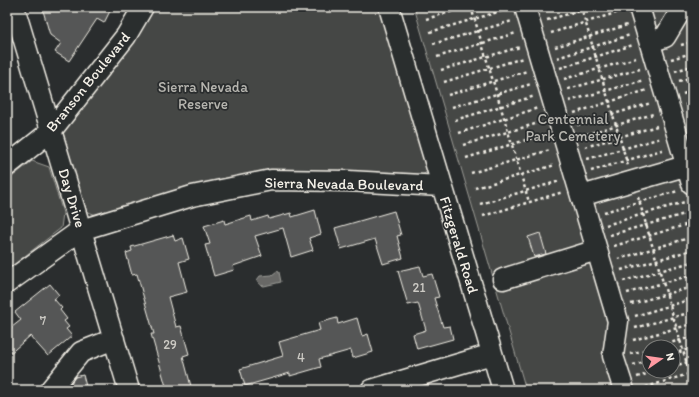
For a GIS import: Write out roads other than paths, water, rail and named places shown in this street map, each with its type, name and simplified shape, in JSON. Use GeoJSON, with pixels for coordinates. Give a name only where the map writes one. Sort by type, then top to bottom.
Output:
{"type":"FeatureCollection","features":[{"type":"Feature","properties":{"kind":"street","name":"Day Drive"},"geometry":{"type":"LineString","coordinates":[[14,7],[129,390]]}},
{"type":"Feature","properties":{"kind":"street","name":"Branson Boulevard"},"geometry":{"type":"LineString","coordinates":[[7,166],[52,131],[126,36],[144,7]]}},
{"type":"Feature","properties":{"kind":"street","name":"Fitzgerald Road"},"geometry":{"type":"LineString","coordinates":[[389,7],[441,186],[503,390]]}},
{"type":"Feature","properties":{"kind":"street"},"geometry":{"type":"LineString","coordinates":[[683,7],[665,37],[657,69],[689,176]]}},
{"type":"Feature","properties":{"kind":"street"},"geometry":{"type":"LineString","coordinates":[[550,93],[689,176]]}},
{"type":"Feature","properties":{"kind":"street"},"geometry":{"type":"LineString","coordinates":[[550,93],[605,281],[613,356],[624,390]]}},
{"type":"Feature","properties":{"kind":"street","name":"Sierra Nevada Boulevard"},"geometry":{"type":"LineString","coordinates":[[7,283],[81,230],[192,196],[271,180],[348,181],[441,186]]}},
{"type":"Feature","properties":{"kind":"street"},"geometry":{"type":"LineString","coordinates":[[503,279],[605,281]]}},
{"type":"Feature","properties":{"kind":"street"},"geometry":{"type":"LineString","coordinates":[[50,390],[81,352],[114,339]]}},
{"type":"Feature","properties":{"kind":"street"},"geometry":{"type":"LineString","coordinates":[[372,390],[492,354]]}},
{"type":"Feature","properties":{"kind":"park label","name":"Sierra Nevada Reserve"},"geometry":{"type":"Point","coordinates":[203,96]}},
{"type":"Feature","properties":{"kind":"park label","name":"Centennial Park Cemetery"},"geometry":{"type":"Point","coordinates":[573,128]}}]}
